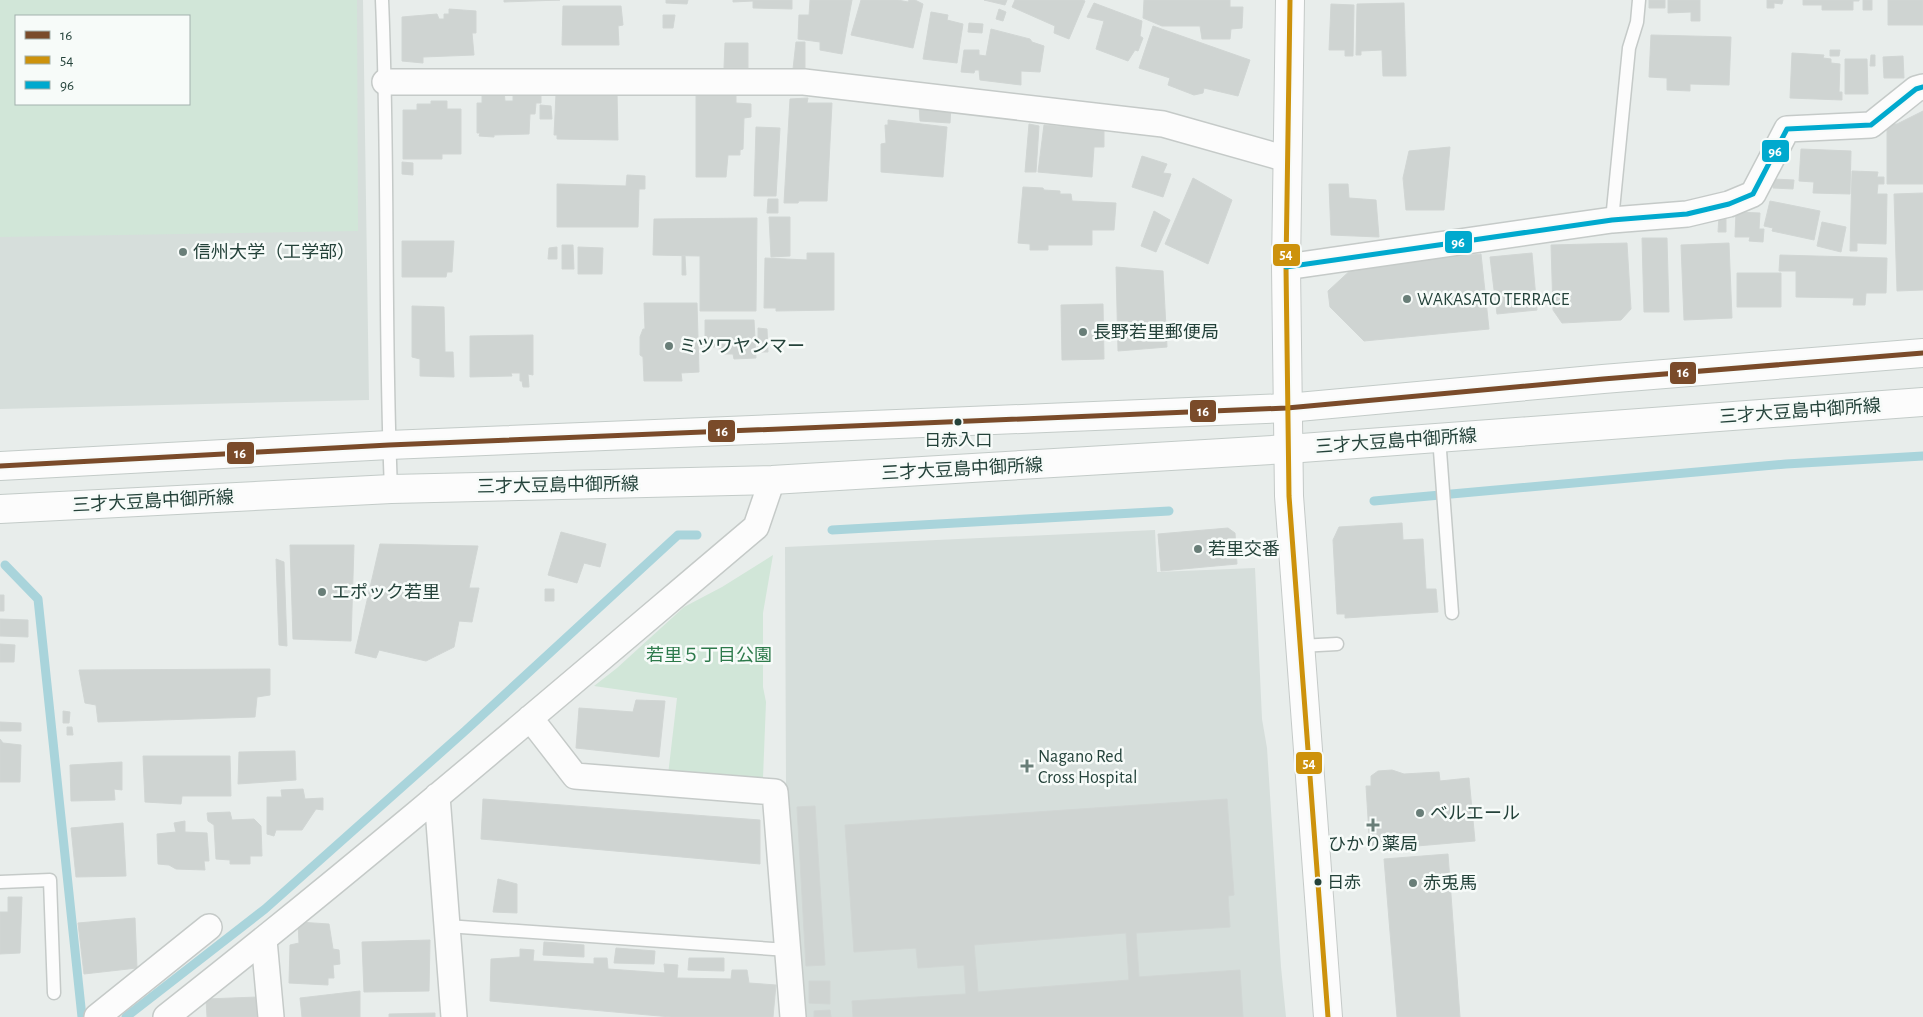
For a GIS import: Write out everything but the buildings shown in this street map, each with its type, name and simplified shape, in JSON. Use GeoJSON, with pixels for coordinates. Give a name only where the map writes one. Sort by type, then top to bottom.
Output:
{"type":"FeatureCollection","features":[{"type":"Feature","properties":{"kind":"main road"},"geometry":{"type":"LineString","coordinates":[[1290,0],[1286,266],[1289,496],[1328,1017]]}},
{"type":"Feature","properties":{"kind":"main road"},"geometry":{"type":"LineString","coordinates":[[0,466],[389,445],[1287,408],[1613,378],[1923,354]]}},
{"type":"Feature","properties":{"kind":"main road","name":"三才大豆島中御所線"},"geometry":{"type":"LineString","coordinates":[[0,509],[391,489],[772,480],[1288,450],[1439,437],[1923,402]]}},
{"type":"Feature","properties":{"kind":"street"},"geometry":{"type":"LineString","coordinates":[[386,82],[804,82],[1163,124],[1287,159]]}},
{"type":"Feature","properties":{"kind":"street"},"geometry":{"type":"LineString","coordinates":[[1286,266],[1612,220],[1687,214],[1729,204],[1753,194],[1787,129],[1871,125],[1916,89],[1923,87]]}},
{"type":"Feature","properties":{"kind":"street"},"geometry":{"type":"LineString","coordinates":[[166,1017],[264,940],[756,527],[772,480]]}},
{"type":"Feature","properties":{"kind":"street"},"geometry":{"type":"LineString","coordinates":[[530,718],[575,776],[775,792],[793,1017]]}},
{"type":"Feature","properties":{"kind":"street"},"geometry":{"type":"LineString","coordinates":[[437,796],[454,1017]]}},
{"type":"Feature","properties":{"kind":"street"},"geometry":{"type":"LineString","coordinates":[[97,1017],[209,927]]}},
{"type":"Feature","properties":{"kind":"street"},"geometry":{"type":"LineString","coordinates":[[264,940],[271,1017]]}},
{"type":"Feature","properties":{"kind":"lane"},"geometry":{"type":"LineString","coordinates":[[382,0],[386,82],[391,489]]}},
{"type":"Feature","properties":{"kind":"lane"},"geometry":{"type":"LineString","coordinates":[[1612,220],[1629,48],[1637,22],[1639,0]]}},
{"type":"Feature","properties":{"kind":"lane"},"geometry":{"type":"LineString","coordinates":[[1439,437],[1452,613]]}},
{"type":"Feature","properties":{"kind":"lane"},"geometry":{"type":"LineString","coordinates":[[1300,646],[1337,644]]}},
{"type":"Feature","properties":{"kind":"lane"},"geometry":{"type":"LineString","coordinates":[[0,882],[50,880],[54,993]]}},
{"type":"Feature","properties":{"kind":"lane"},"geometry":{"type":"LineString","coordinates":[[447,926],[788,950]]}},
{"type":"Feature","properties":{"kind":"shaded area","name":"信州大学（工学部）"},"geometry":{"type":"Polygon","coordinates":[[[0,0],[363,0],[369,400],[0,409],[0,0]]]}},
{"type":"Feature","properties":{"kind":"shaded area","name":"Nagano Red Cross Hospital"},"geometry":{"type":"Polygon","coordinates":[[[1155,530],[1157,572],[1255,568],[1262,719],[1267,748],[1286,1017],[804,1017],[786,784],[785,547],[1155,530]]]}},
{"type":"Feature","properties":{"kind":"green space"},"geometry":{"type":"Polygon","coordinates":[[[0,0],[357,0],[358,231],[0,237],[0,0]]]}},
{"type":"Feature","properties":{"kind":"green space","name":"若里５丁目公園"},"geometry":{"type":"Polygon","coordinates":[[[773,555],[763,613],[763,687],[766,702],[763,778],[668,775],[677,698],[594,686],[617,668],[684,607],[722,587],[773,555]]]}},
{"type":"Feature","properties":{"kind":"waterway"},"geometry":{"type":"LineString","coordinates":[[1374,501],[1786,464],[1923,456]]}},
{"type":"Feature","properties":{"kind":"waterway"},"geometry":{"type":"LineString","coordinates":[[832,530],[1169,511]]}},
{"type":"Feature","properties":{"kind":"waterway"},"geometry":{"type":"LineString","coordinates":[[126,1017],[265,909],[465,731],[678,535],[697,535]]}},
{"type":"Feature","properties":{"kind":"waterway"},"geometry":{"type":"LineString","coordinates":[[5,565],[38,599],[82,1017]]}},
{"type":"Feature","properties":{"kind":"transit line","name":"54"},"geometry":{"type":"LineString","coordinates":[[1290,0],[1286,267],[1289,496],[1328,1017]]}},
{"type":"Feature","properties":{"kind":"transit line","name":"96"},"geometry":{"type":"LineString","coordinates":[[1286,267],[1612,220],[1687,214],[1729,204],[1753,194],[1787,129],[1871,125],[1916,89],[1923,87]]}},
{"type":"Feature","properties":{"kind":"transit line","name":"16"},"geometry":{"type":"LineString","coordinates":[[0,466],[389,445],[1287,408],[1603,379],[1923,353]]}},
{"type":"Feature","properties":{"kind":"place","name":"信州大学（工学部）"},"geometry":{"type":"Point","coordinates":[183,252]}},
{"type":"Feature","properties":{"kind":"place","name":"WAKASATO TERRACE"},"geometry":{"type":"Point","coordinates":[1407,299]}},
{"type":"Feature","properties":{"kind":"place","name":"長野若里郵便局"},"geometry":{"type":"Point","coordinates":[1083,332]}},
{"type":"Feature","properties":{"kind":"place","name":"ミツワヤンマー"},"geometry":{"type":"Point","coordinates":[669,346]}},
{"type":"Feature","properties":{"kind":"place","name":"日赤入口"},"geometry":{"type":"Point","coordinates":[958,422]}},
{"type":"Feature","properties":{"kind":"place","name":"若里交番"},"geometry":{"type":"Point","coordinates":[1198,549]}},
{"type":"Feature","properties":{"kind":"place","name":"エポック若里"},"geometry":{"type":"Point","coordinates":[322,592]}},
{"type":"Feature","properties":{"kind":"place","name":"Nagano Red Cross Hospital"},"geometry":{"type":"Point","coordinates":[1027,766]}},
{"type":"Feature","properties":{"kind":"place","name":"ベルエール"},"geometry":{"type":"Point","coordinates":[1420,813]}},
{"type":"Feature","properties":{"kind":"place","name":"ひかり薬局"},"geometry":{"type":"Point","coordinates":[1373,825]}},
{"type":"Feature","properties":{"kind":"place","name":"日赤"},"geometry":{"type":"Point","coordinates":[1318,882]}},
{"type":"Feature","properties":{"kind":"place","name":"赤兎馬"},"geometry":{"type":"Point","coordinates":[1413,883]}}]}
